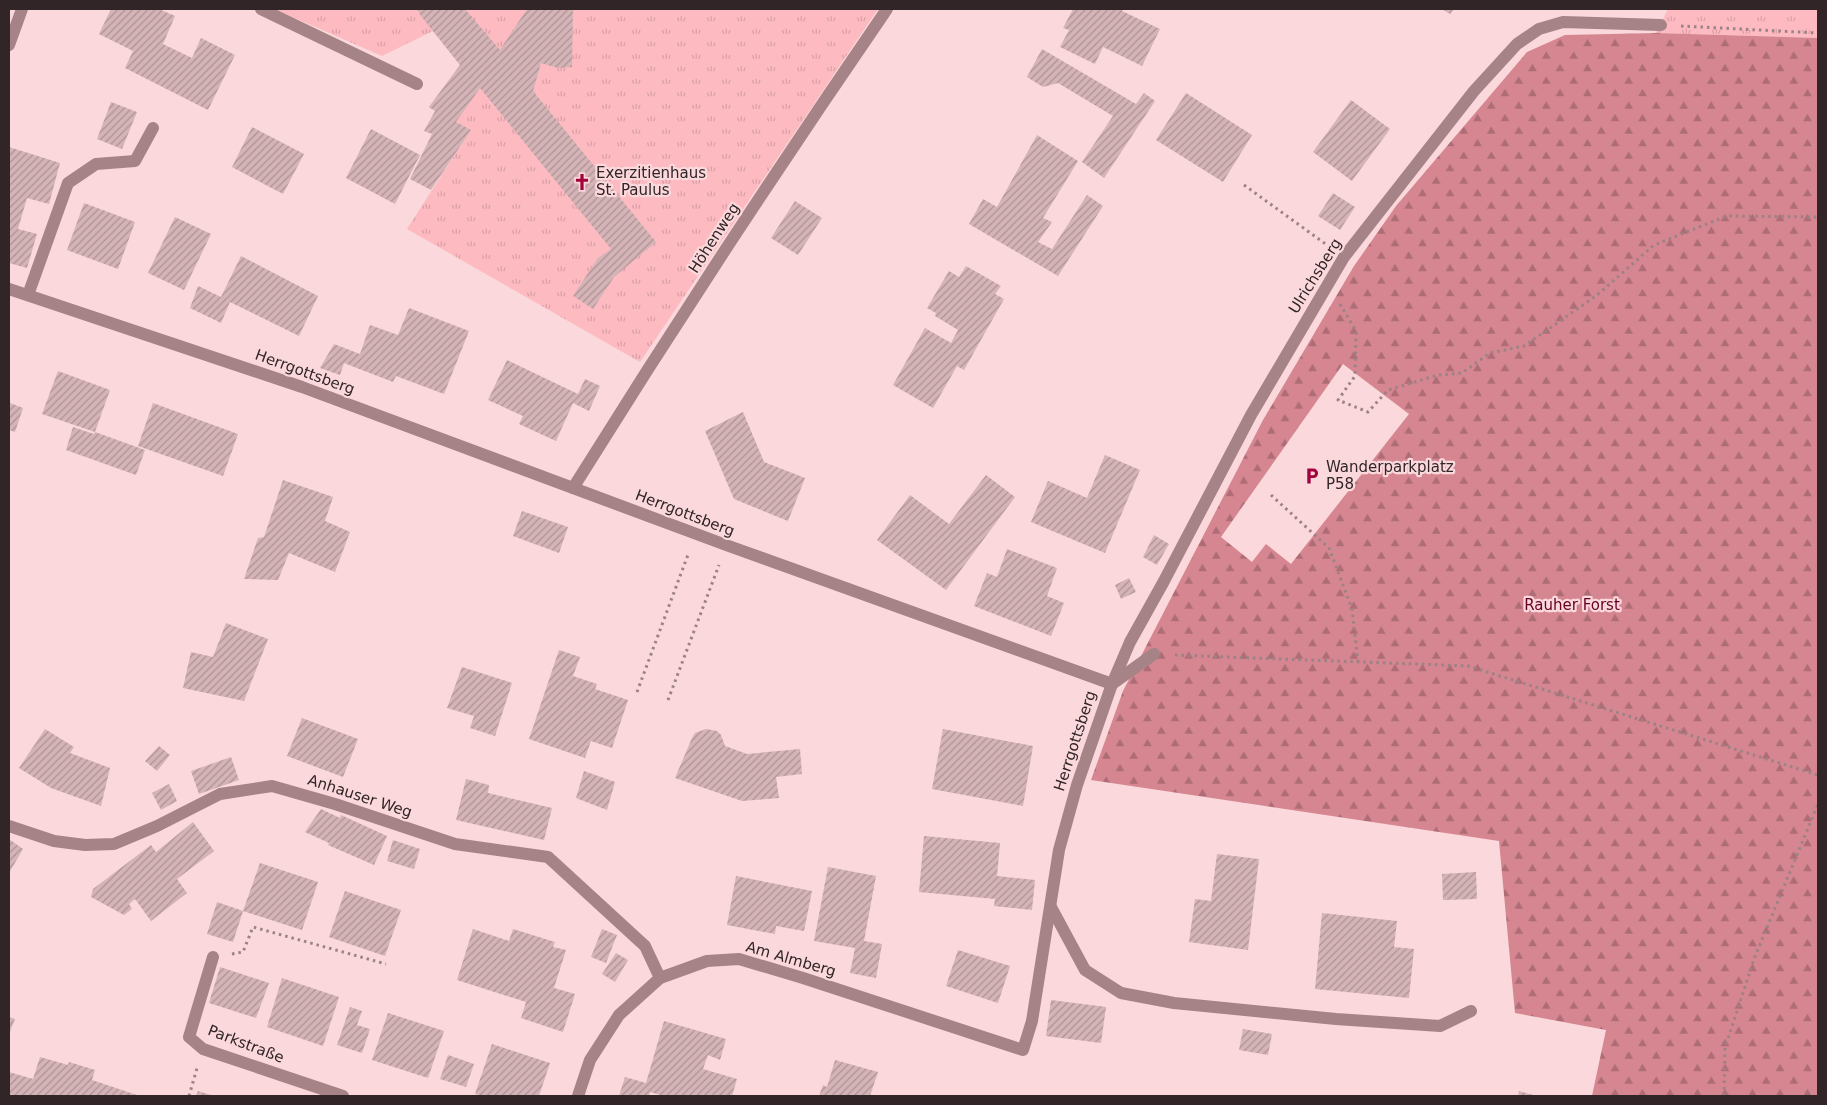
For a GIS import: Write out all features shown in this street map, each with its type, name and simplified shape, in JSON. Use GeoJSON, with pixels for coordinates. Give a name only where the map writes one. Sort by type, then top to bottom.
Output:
{"type":"FeatureCollection","features":[{"type":"Feature","properties":{"kind":"street"},"geometry":{"type":"LineString","coordinates":[[9,45],[22,9]]}},
{"type":"Feature","properties":{"kind":"street"},"geometry":{"type":"LineString","coordinates":[[261,9],[417,84]]}},
{"type":"Feature","properties":{"kind":"street","name":"Höhenweg"},"geometry":{"type":"LineString","coordinates":[[573,488],[649,366],[887,9]]}},
{"type":"Feature","properties":{"kind":"street","name":"Ulrichsberg"},"geometry":{"type":"LineString","coordinates":[[1112,684],[1130,642],[1164,582],[1251,414],[1344,257],[1474,91],[1517,44],[1539,29],[1563,22],[1661,26]]}},
{"type":"Feature","properties":{"kind":"street"},"geometry":{"type":"LineString","coordinates":[[28,295],[68,184],[96,164],[135,161],[153,128]]}},
{"type":"Feature","properties":{"kind":"street","name":"Herrgottsberg"},"geometry":{"type":"LineString","coordinates":[[9,289],[302,387],[696,533],[726,546],[1112,684],[1072,803],[1059,850],[1032,1021],[1023,1050]]}},
{"type":"Feature","properties":{"kind":"street"},"geometry":{"type":"LineString","coordinates":[[1112,684],[1154,654]]}},
{"type":"Feature","properties":{"kind":"street","name":"Anhauser Weg"},"geometry":{"type":"LineString","coordinates":[[9,826],[54,841],[85,845],[114,844],[157,826],[220,794],[272,786],[335,804],[455,844],[548,857],[645,946],[660,978]]}},
{"type":"Feature","properties":{"kind":"street"},"geometry":{"type":"LineString","coordinates":[[1051,907],[1085,970],[1121,993],[1174,1003],[1440,1026],[1471,1011]]}},
{"type":"Feature","properties":{"kind":"street","name":"Parkstraße"},"geometry":{"type":"LineString","coordinates":[[213,957],[189,1037],[203,1048],[343,1096]]}},
{"type":"Feature","properties":{"kind":"street","name":"Am Almberg"},"geometry":{"type":"LineString","coordinates":[[578,1096],[590,1060],[619,1015],[660,978],[707,961],[739,959],[1023,1050]]}},
{"type":"Feature","properties":{"kind":"path"},"geometry":{"type":"LineString","coordinates":[[1661,26],[1818,33]]}},
{"type":"Feature","properties":{"kind":"path"},"geometry":{"type":"LineString","coordinates":[[1244,185],[1344,257]]}},
{"type":"Feature","properties":{"kind":"path"},"geometry":{"type":"LineString","coordinates":[[1335,272],[1335,297],[1356,331],[1355,376],[1338,400],[1368,412],[1388,390],[1438,375],[1462,373],[1490,353],[1524,346],[1596,296],[1654,245],[1727,216],[1818,217]]}},
{"type":"Feature","properties":{"kind":"path"},"geometry":{"type":"LineString","coordinates":[[1271,495],[1329,548],[1352,609],[1358,662]]}},
{"type":"Feature","properties":{"kind":"path"},"geometry":{"type":"LineString","coordinates":[[637,692],[696,533]]}},
{"type":"Feature","properties":{"kind":"path"},"geometry":{"type":"LineString","coordinates":[[668,700],[726,546]]}},
{"type":"Feature","properties":{"kind":"path"},"geometry":{"type":"LineString","coordinates":[[1154,654],[1468,666],[1818,775]]}},
{"type":"Feature","properties":{"kind":"path"},"geometry":{"type":"LineString","coordinates":[[1724,1096],[1725,1048],[1754,959],[1818,804]]}},
{"type":"Feature","properties":{"kind":"path"},"geometry":{"type":"LineString","coordinates":[[213,957],[243,952],[253,927],[386,964]]}},
{"type":"Feature","properties":{"kind":"path"},"geometry":{"type":"LineString","coordinates":[[188,1096],[203,1048]]}},
{"type":"Feature","properties":{"kind":"green space"},"geometry":{"type":"Polygon","coordinates":[[[274,9],[878,9],[640,362],[407,229],[470,131],[429,107],[460,65],[433,31],[382,56],[274,9]]]}},
{"type":"Feature","properties":{"kind":"green space"},"geometry":{"type":"Polygon","coordinates":[[[1668,9],[1818,9],[1818,38],[1656,33],[1668,9]]]}},
{"type":"Feature","properties":{"kind":"green space","name":"Rauher Forst"},"geometry":{"type":"Polygon","coordinates":[[[1656,33],[1818,38],[1818,1096],[1592,1096],[1606,1030],[1515,1013],[1499,841],[1091,780],[1123,691],[1263,420],[1354,266],[1396,206],[1527,52],[1565,35],[1656,33]],[[1343,364],[1221,537],[1252,562],[1266,544],[1291,564],[1409,414],[1343,364]]]}},
{"type":"Feature","properties":{"kind":"building"},"geometry":{"type":"Polygon","coordinates":[[[111,9],[159,9],[175,16],[163,44],[192,58],[201,38],[235,55],[208,110],[125,68],[133,51],[99,34],[111,9]]]}},
{"type":"Feature","properties":{"kind":"building","name":"Exerzitienhaus St. Paulus"},"geometry":{"type":"Polygon","coordinates":[[[417,9],[465,9],[500,50],[527,9],[573,9],[572,67],[558,68],[541,63],[533,91],[656,242],[614,277],[593,309],[573,296],[598,258],[611,249],[480,88],[456,122],[471,130],[431,190],[410,179],[432,134],[424,131],[435,111],[429,107],[460,65],[417,9]]]}},
{"type":"Feature","properties":{"kind":"building"},"geometry":{"type":"Polygon","coordinates":[[[1073,9],[1123,9],[1122,11],[1160,29],[1142,66],[1103,47],[1095,64],[1060,47],[1069,30],[1063,28],[1073,9]]]}},
{"type":"Feature","properties":{"kind":"building"},"geometry":{"type":"Polygon","coordinates":[[[1442,9],[1454,9],[1450,14],[1442,9]]]}},
{"type":"Feature","properties":{"kind":"building"},"geometry":{"type":"Polygon","coordinates":[[[1042,49],[1136,104],[1144,93],[1155,101],[1104,178],[1082,162],[1113,116],[1058,83],[1043,87],[1027,77],[1042,49]]]}},
{"type":"Feature","properties":{"kind":"building"},"geometry":{"type":"Polygon","coordinates":[[[1186,93],[1252,135],[1223,182],[1156,140],[1186,93]]]}},
{"type":"Feature","properties":{"kind":"building"},"geometry":{"type":"Polygon","coordinates":[[[1351,100],[1390,129],[1352,181],[1313,152],[1351,100]]]}},
{"type":"Feature","properties":{"kind":"building"},"geometry":{"type":"Polygon","coordinates":[[[111,102],[137,112],[122,149],[97,139],[111,102]]]}},
{"type":"Feature","properties":{"kind":"building"},"geometry":{"type":"Polygon","coordinates":[[[252,127],[304,154],[283,194],[232,167],[252,127]]]}},
{"type":"Feature","properties":{"kind":"building"},"geometry":{"type":"Polygon","coordinates":[[[371,129],[420,155],[395,204],[346,178],[371,129]]]}},
{"type":"Feature","properties":{"kind":"building"},"geometry":{"type":"Polygon","coordinates":[[[1037,135],[1078,161],[1043,218],[1052,222],[1038,242],[1052,249],[1087,195],[1103,206],[1058,276],[969,224],[983,199],[997,207],[1037,135]]]}},
{"type":"Feature","properties":{"kind":"building"},"geometry":{"type":"Polygon","coordinates":[[[9,147],[60,163],[49,204],[27,198],[18,229],[37,234],[27,268],[9,263],[9,147]]]}},
{"type":"Feature","properties":{"kind":"building"},"geometry":{"type":"Polygon","coordinates":[[[1333,193],[1355,207],[1340,230],[1318,216],[1333,193]]]}},
{"type":"Feature","properties":{"kind":"building"},"geometry":{"type":"Polygon","coordinates":[[[795,201],[822,218],[798,255],[771,238],[795,201]]]}},
{"type":"Feature","properties":{"kind":"building"},"geometry":{"type":"Polygon","coordinates":[[[84,203],[135,222],[118,269],[67,250],[84,203]]]}},
{"type":"Feature","properties":{"kind":"building"},"geometry":{"type":"Polygon","coordinates":[[[175,217],[211,234],[184,290],[148,273],[175,217]]]}},
{"type":"Feature","properties":{"kind":"building"},"geometry":{"type":"Polygon","coordinates":[[[241,256],[318,296],[299,336],[230,302],[221,323],[190,308],[198,286],[221,297],[241,256]]]}},
{"type":"Feature","properties":{"kind":"building"},"geometry":{"type":"Polygon","coordinates":[[[966,266],[1001,286],[995,294],[1004,299],[964,370],[957,366],[933,408],[893,385],[925,328],[951,343],[958,330],[935,316],[936,313],[927,308],[949,271],[959,277],[966,266]]]}},
{"type":"Feature","properties":{"kind":"building"},"geometry":{"type":"Polygon","coordinates":[[[409,308],[469,331],[444,394],[396,376],[393,382],[344,363],[340,375],[320,368],[334,344],[360,354],[370,325],[398,335],[409,308]]]}},
{"type":"Feature","properties":{"kind":"building"},"geometry":{"type":"Polygon","coordinates":[[[507,360],[578,394],[585,379],[600,386],[589,411],[573,403],[556,441],[519,424],[523,416],[488,400],[507,360]]]}},
{"type":"Feature","properties":{"kind":"building"},"geometry":{"type":"Polygon","coordinates":[[[58,371],[110,390],[95,432],[42,414],[58,371]]]}},
{"type":"Feature","properties":{"kind":"building"},"geometry":{"type":"Polygon","coordinates":[[[10,403],[23,408],[15,432],[9,430],[10,403]]]}},
{"type":"Feature","properties":{"kind":"building"},"geometry":{"type":"Polygon","coordinates":[[[153,403],[238,434],[223,476],[138,446],[153,403]]]}},
{"type":"Feature","properties":{"kind":"building"},"geometry":{"type":"Polygon","coordinates":[[[743,412],[764,462],[805,478],[788,521],[734,499],[705,431],[743,412]]]}},
{"type":"Feature","properties":{"kind":"building"},"geometry":{"type":"Polygon","coordinates":[[[73,427],[94,434],[95,432],[145,450],[136,475],[66,450],[73,427]]]}},
{"type":"Feature","properties":{"kind":"building"},"geometry":{"type":"Polygon","coordinates":[[[1105,455],[1140,470],[1105,553],[1031,522],[1048,481],[1087,498],[1105,455]]]}},
{"type":"Feature","properties":{"kind":"building"},"geometry":{"type":"Polygon","coordinates":[[[986,475],[1015,497],[946,590],[877,540],[910,495],[949,524],[986,475]]]}},
{"type":"Feature","properties":{"kind":"building"},"geometry":{"type":"Polygon","coordinates":[[[283,480],[333,497],[325,521],[350,532],[335,572],[289,553],[278,580],[244,579],[258,538],[264,537],[283,480]]]}},
{"type":"Feature","properties":{"kind":"building"},"geometry":{"type":"Polygon","coordinates":[[[522,511],[568,527],[559,553],[513,536],[522,511]]]}},
{"type":"Feature","properties":{"kind":"building"},"geometry":{"type":"Polygon","coordinates":[[[1154,535],[1169,544],[1157,565],[1143,557],[1154,535]]]}},
{"type":"Feature","properties":{"kind":"building"},"geometry":{"type":"Polygon","coordinates":[[[1007,549],[1057,568],[1047,596],[1064,603],[1051,636],[974,606],[987,573],[997,577],[1007,549]]]}},
{"type":"Feature","properties":{"kind":"building"},"geometry":{"type":"Polygon","coordinates":[[[1129,578],[1136,592],[1121,599],[1115,585],[1129,578]]]}},
{"type":"Feature","properties":{"kind":"building"},"geometry":{"type":"Polygon","coordinates":[[[226,623],[268,639],[244,701],[183,688],[191,652],[213,657],[226,623]]]}},
{"type":"Feature","properties":{"kind":"building"},"geometry":{"type":"Polygon","coordinates":[[[559,650],[580,657],[573,676],[597,684],[595,689],[628,700],[612,748],[591,741],[585,758],[529,739],[559,650]]]}},
{"type":"Feature","properties":{"kind":"building"},"geometry":{"type":"Polygon","coordinates":[[[462,667],[512,683],[495,736],[470,728],[474,716],[447,708],[462,667]]]}},
{"type":"Feature","properties":{"kind":"building"},"geometry":{"type":"Polygon","coordinates":[[[302,718],[358,739],[343,777],[287,756],[302,718]]]}},
{"type":"Feature","properties":{"kind":"building"},"geometry":{"type":"Polygon","coordinates":[[[45,729],[74,747],[70,753],[110,768],[101,806],[51,788],[19,768],[45,729]]]}},
{"type":"Feature","properties":{"kind":"building"},"geometry":{"type":"Polygon","coordinates":[[[706,729],[717,731],[721,735],[725,746],[747,754],[800,749],[802,774],[776,777],[779,798],[742,801],[675,778],[695,733],[706,729]]]}},
{"type":"Feature","properties":{"kind":"building"},"geometry":{"type":"Polygon","coordinates":[[[943,729],[1033,746],[1023,806],[932,789],[943,729]]]}},
{"type":"Feature","properties":{"kind":"building"},"geometry":{"type":"Polygon","coordinates":[[[159,746],[170,755],[157,771],[145,761],[159,746]]]}},
{"type":"Feature","properties":{"kind":"building"},"geometry":{"type":"Polygon","coordinates":[[[231,757],[239,780],[199,794],[191,771],[231,757]]]}},
{"type":"Feature","properties":{"kind":"building"},"geometry":{"type":"Polygon","coordinates":[[[584,771],[615,782],[607,810],[576,798],[584,771]]]}},
{"type":"Feature","properties":{"kind":"building"},"geometry":{"type":"Polygon","coordinates":[[[466,779],[489,785],[488,793],[552,808],[544,840],[456,820],[466,779]]]}},
{"type":"Feature","properties":{"kind":"building"},"geometry":{"type":"Polygon","coordinates":[[[169,784],[177,801],[161,810],[152,793],[169,784]]]}},
{"type":"Feature","properties":{"kind":"building"},"geometry":{"type":"Polygon","coordinates":[[[321,809],[340,818],[341,815],[387,836],[374,865],[328,845],[329,843],[305,832],[321,809]]]}},
{"type":"Feature","properties":{"kind":"building"},"geometry":{"type":"Polygon","coordinates":[[[193,822],[214,851],[177,879],[187,893],[151,921],[135,899],[129,904],[132,909],[124,915],[91,897],[93,889],[151,845],[156,852],[193,822]]]}},
{"type":"Feature","properties":{"kind":"building"},"geometry":{"type":"Polygon","coordinates":[[[924,836],[1000,843],[997,876],[1035,880],[1032,910],[994,906],[995,899],[919,892],[924,836]]]}},
{"type":"Feature","properties":{"kind":"building"},"geometry":{"type":"Polygon","coordinates":[[[9,839],[23,849],[9,873],[9,839]]]}},
{"type":"Feature","properties":{"kind":"building"},"geometry":{"type":"Polygon","coordinates":[[[393,840],[420,849],[414,869],[387,861],[393,840]]]}},
{"type":"Feature","properties":{"kind":"building"},"geometry":{"type":"Polygon","coordinates":[[[1217,854],[1259,859],[1248,950],[1189,942],[1195,899],[1211,901],[1217,854]]]}},
{"type":"Feature","properties":{"kind":"building"},"geometry":{"type":"Polygon","coordinates":[[[260,863],[318,882],[302,930],[243,911],[260,863]]]}},
{"type":"Feature","properties":{"kind":"building"},"geometry":{"type":"Polygon","coordinates":[[[828,867],[876,876],[864,941],[882,944],[876,978],[850,973],[855,948],[814,941],[828,867]]]}},
{"type":"Feature","properties":{"kind":"building"},"geometry":{"type":"Polygon","coordinates":[[[1476,872],[1477,899],[1443,900],[1442,874],[1476,872]]]}},
{"type":"Feature","properties":{"kind":"building"},"geometry":{"type":"Polygon","coordinates":[[[736,876],[812,891],[804,931],[776,926],[775,934],[727,925],[736,876]]]}},
{"type":"Feature","properties":{"kind":"building"},"geometry":{"type":"Polygon","coordinates":[[[345,891],[401,910],[385,956],[329,937],[345,891]]]}},
{"type":"Feature","properties":{"kind":"building"},"geometry":{"type":"Polygon","coordinates":[[[217,902],[243,911],[233,942],[207,934],[217,902]]]}},
{"type":"Feature","properties":{"kind":"building"},"geometry":{"type":"Polygon","coordinates":[[[1322,913],[1397,921],[1394,947],[1414,949],[1409,998],[1315,989],[1322,913]]]}},
{"type":"Feature","properties":{"kind":"building"},"geometry":{"type":"Polygon","coordinates":[[[473,929],[509,941],[513,929],[555,942],[553,947],[566,950],[554,988],[575,994],[563,1032],[521,1018],[526,1002],[457,980],[473,929]]]}},
{"type":"Feature","properties":{"kind":"building"},"geometry":{"type":"Polygon","coordinates":[[[602,929],[617,935],[606,963],[591,957],[602,929]]]}},
{"type":"Feature","properties":{"kind":"building"},"geometry":{"type":"Polygon","coordinates":[[[958,950],[1010,966],[998,1003],[946,986],[958,950]]]}},
{"type":"Feature","properties":{"kind":"building"},"geometry":{"type":"Polygon","coordinates":[[[616,953],[628,960],[615,982],[602,974],[616,953]]]}},
{"type":"Feature","properties":{"kind":"building"},"geometry":{"type":"Polygon","coordinates":[[[220,967],[269,983],[256,1018],[209,1003],[220,967]]]}},
{"type":"Feature","properties":{"kind":"building"},"geometry":{"type":"Polygon","coordinates":[[[282,978],[339,997],[323,1046],[267,1027],[282,978]]]}},
{"type":"Feature","properties":{"kind":"building"},"geometry":{"type":"Polygon","coordinates":[[[1051,1000],[1106,1007],[1101,1043],[1046,1036],[1051,1000]]]}},
{"type":"Feature","properties":{"kind":"building"},"geometry":{"type":"Polygon","coordinates":[[[350,1007],[362,1011],[357,1025],[370,1029],[362,1053],[337,1045],[350,1007]]]}},
{"type":"Feature","properties":{"kind":"building"},"geometry":{"type":"Polygon","coordinates":[[[388,1013],[444,1031],[428,1078],[372,1060],[388,1013]]]}},
{"type":"Feature","properties":{"kind":"building"},"geometry":{"type":"Polygon","coordinates":[[[9,1017],[15,1019],[9,1034],[9,1017]]]}},
{"type":"Feature","properties":{"kind":"building"},"geometry":{"type":"Polygon","coordinates":[[[664,1021],[726,1039],[720,1060],[708,1055],[703,1069],[737,1079],[732,1096],[664,1096],[650,1092],[649,1096],[619,1096],[625,1077],[646,1083],[664,1021]]]}},
{"type":"Feature","properties":{"kind":"building"},"geometry":{"type":"Polygon","coordinates":[[[1243,1029],[1272,1034],[1268,1055],[1239,1050],[1243,1029]]]}},
{"type":"Feature","properties":{"kind":"building"},"geometry":{"type":"Polygon","coordinates":[[[492,1044],[550,1063],[539,1096],[482,1096],[475,1094],[492,1044]]]}},
{"type":"Feature","properties":{"kind":"building"},"geometry":{"type":"Polygon","coordinates":[[[448,1055],[474,1064],[466,1087],[440,1079],[448,1055]]]}},
{"type":"Feature","properties":{"kind":"building"},"geometry":{"type":"Polygon","coordinates":[[[40,1057],[68,1065],[69,1062],[95,1070],[92,1080],[140,1096],[9,1096],[9,1072],[33,1079],[40,1057]]]}},
{"type":"Feature","properties":{"kind":"building"},"geometry":{"type":"Polygon","coordinates":[[[835,1060],[878,1072],[870,1096],[819,1096],[823,1085],[827,1087],[835,1060]]]}},
{"type":"Feature","properties":{"kind":"building"},"geometry":{"type":"Polygon","coordinates":[[[198,1091],[214,1096],[196,1096],[198,1091]]]}},
{"type":"Feature","properties":{"kind":"building"},"geometry":{"type":"Polygon","coordinates":[[[1519,1091],[1537,1096],[1518,1096],[1519,1091]]]}},
{"type":"Feature","properties":{"kind":"place","name":"Exerzitienhaus St. Paulus"},"geometry":{"type":"Point","coordinates":[582,182]}},
{"type":"Feature","properties":{"kind":"place","name":"Wanderparkplatz P58"},"geometry":{"type":"Point","coordinates":[1312,476]}}]}
